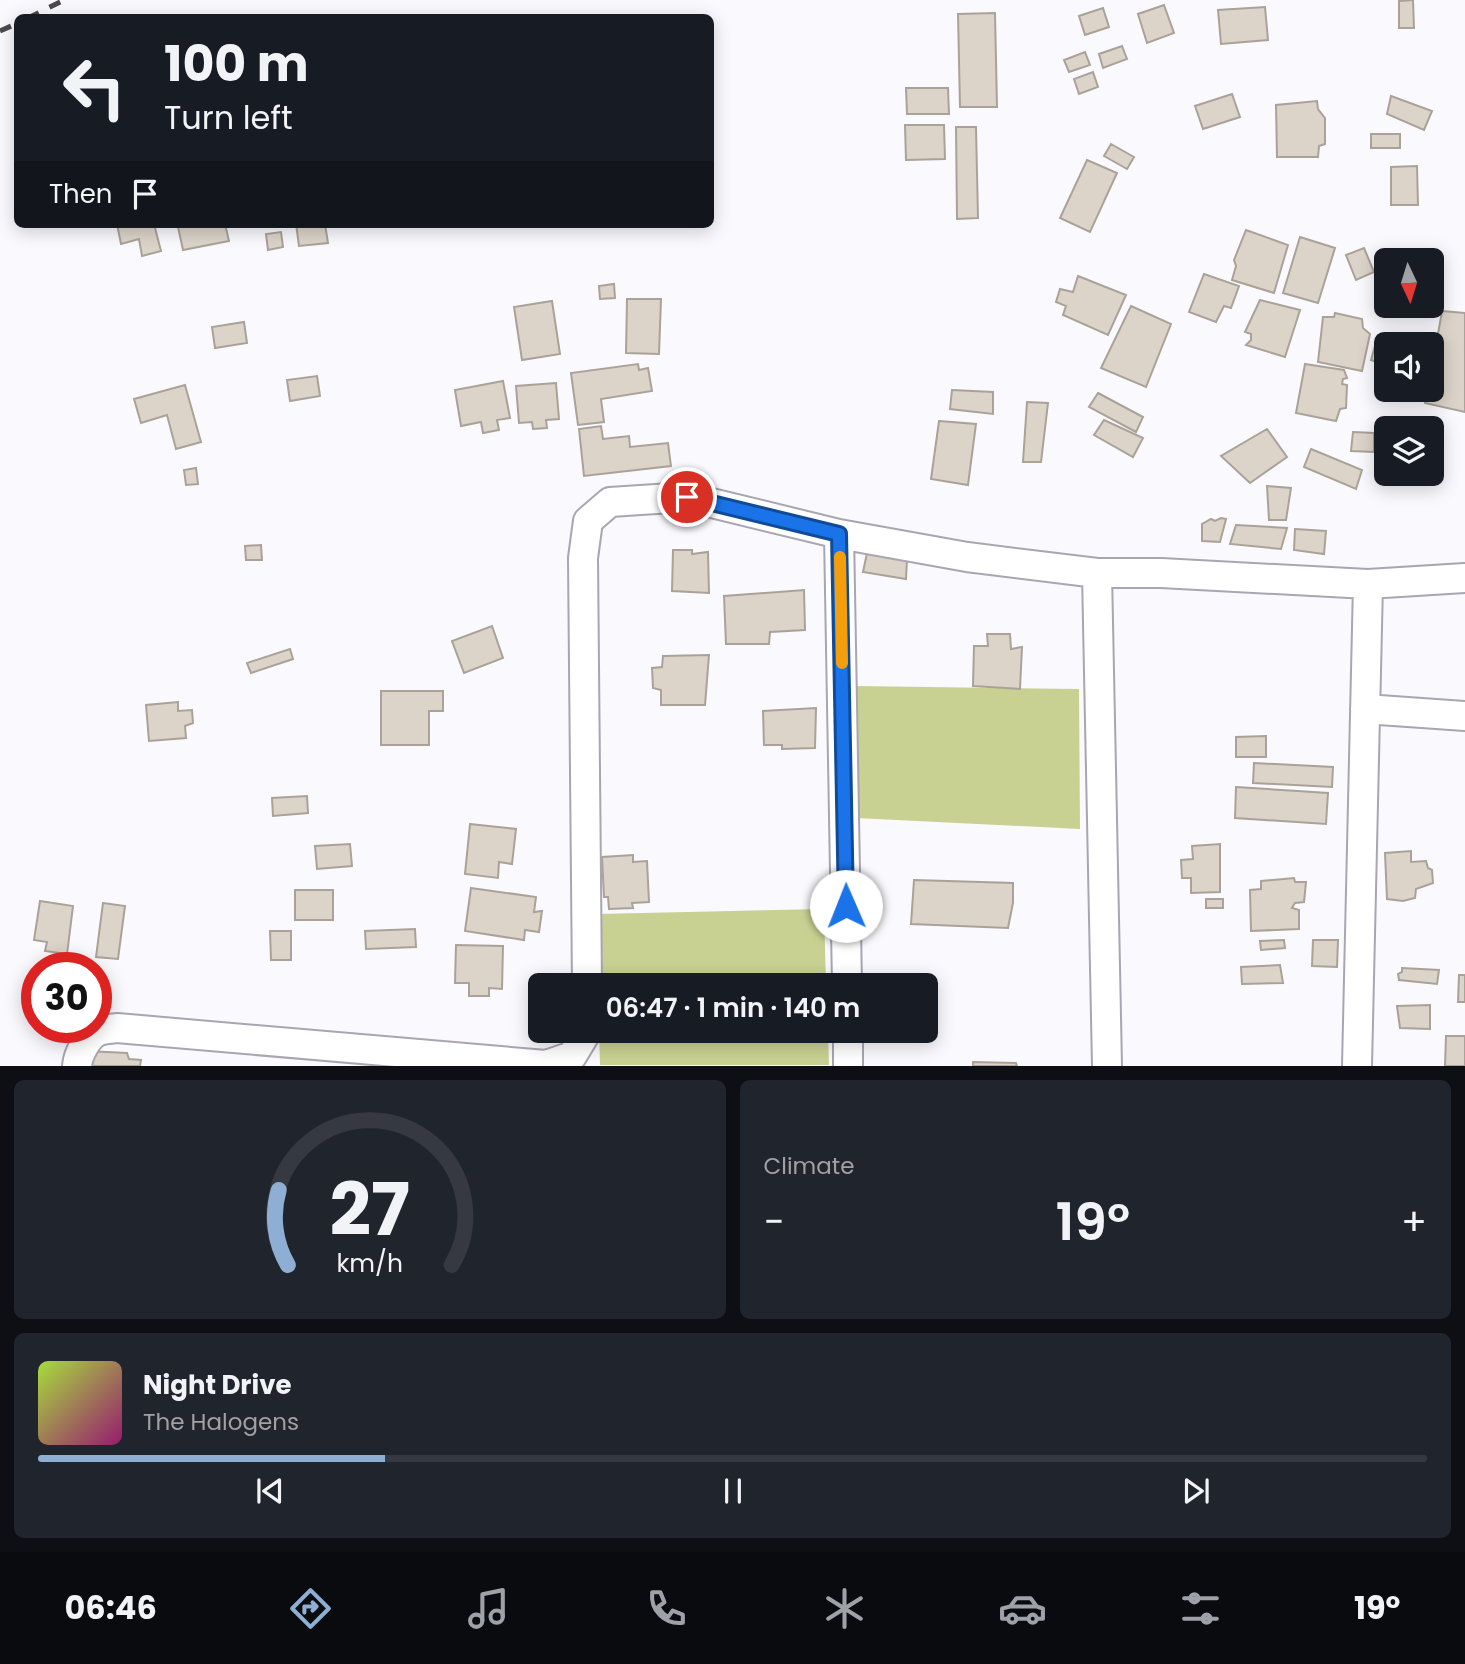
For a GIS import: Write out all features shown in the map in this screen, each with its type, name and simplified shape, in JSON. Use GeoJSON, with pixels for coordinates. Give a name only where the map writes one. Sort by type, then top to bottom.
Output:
{"type":"FeatureCollection","features":[{"type":"Feature","properties":{"kind":"street"},"geometry":{"type":"LineString","coordinates":[[587,973],[583,558],[588,521],[610,502],[687,497],[839,534],[967,557],[1097,573],[1161,573],[1368,584],[1465,578]]}},
{"type":"Feature","properties":{"kind":"street"},"geometry":{"type":"LineString","coordinates":[[839,534],[847,973]]}},
{"type":"Feature","properties":{"kind":"street"},"geometry":{"type":"LineString","coordinates":[[1097,573],[1107,1066]]}},
{"type":"Feature","properties":{"kind":"street"},"geometry":{"type":"LineString","coordinates":[[1357,1066],[1368,584]]}},
{"type":"Feature","properties":{"kind":"street"},"geometry":{"type":"LineString","coordinates":[[1365,709],[1465,716]]}},
{"type":"Feature","properties":{"kind":"street"},"geometry":{"type":"LineString","coordinates":[[76,1066],[86,1044],[96,1031],[117,1028],[546,1065],[572,1056],[580,1043]]}},
{"type":"Feature","properties":{"kind":"street"},"geometry":{"type":"LineString","coordinates":[[848,1043],[848,1066]]}},
{"type":"Feature","properties":{"kind":"green space"},"geometry":{"type":"Polygon","coordinates":[[[856,686],[1079,689],[1080,829],[856,818],[856,686]]]}},
{"type":"Feature","properties":{"kind":"green space"},"geometry":{"type":"Polygon","coordinates":[[[824,909],[826,973],[598,973],[597,914],[824,909]]]}},
{"type":"Feature","properties":{"kind":"green space"},"geometry":{"type":"Polygon","coordinates":[[[599,1043],[828,1043],[829,1065],[600,1065],[599,1043]]]}},
{"type":"Feature","properties":{"kind":"building"},"geometry":{"type":"Polygon","coordinates":[[[1413,0],[1414,28],[1399,28],[1399,1],[1413,0]]]}},
{"type":"Feature","properties":{"kind":"building"},"geometry":{"type":"Polygon","coordinates":[[[1164,5],[1174,33],[1147,43],[1138,14],[1164,5]]]}},
{"type":"Feature","properties":{"kind":"building"},"geometry":{"type":"Polygon","coordinates":[[[1265,7],[1268,40],[1221,44],[1218,10],[1265,7]]]}},
{"type":"Feature","properties":{"kind":"building"},"geometry":{"type":"Polygon","coordinates":[[[1103,8],[1109,27],[1085,35],[1079,16],[1103,8]]]}},
{"type":"Feature","properties":{"kind":"building"},"geometry":{"type":"Polygon","coordinates":[[[995,13],[997,107],[960,107],[958,14],[995,13]]]}},
{"type":"Feature","properties":{"kind":"building"},"geometry":{"type":"Polygon","coordinates":[[[1122,46],[1127,59],[1103,68],[1099,54],[1122,46]]]}},
{"type":"Feature","properties":{"kind":"building"},"geometry":{"type":"Polygon","coordinates":[[[1085,52],[1090,65],[1069,72],[1064,60],[1085,52]]]}},
{"type":"Feature","properties":{"kind":"building"},"geometry":{"type":"Polygon","coordinates":[[[1093,72],[1098,87],[1079,94],[1074,79],[1093,72]]]}},
{"type":"Feature","properties":{"kind":"building"},"geometry":{"type":"Polygon","coordinates":[[[906,88],[948,88],[949,114],[907,114],[906,88]]]}},
{"type":"Feature","properties":{"kind":"building"},"geometry":{"type":"Polygon","coordinates":[[[1232,94],[1240,117],[1203,129],[1195,106],[1232,94]]]}},
{"type":"Feature","properties":{"kind":"building"},"geometry":{"type":"Polygon","coordinates":[[[1391,96],[1432,111],[1424,130],[1387,114],[1391,96]]]}},
{"type":"Feature","properties":{"kind":"building"},"geometry":{"type":"Polygon","coordinates":[[[1317,101],[1318,109],[1325,118],[1325,144],[1319,146],[1318,157],[1277,157],[1276,105],[1317,101]]]}},
{"type":"Feature","properties":{"kind":"building"},"geometry":{"type":"Polygon","coordinates":[[[905,125],[944,125],[945,159],[906,160],[905,125]]]}},
{"type":"Feature","properties":{"kind":"building"},"geometry":{"type":"Polygon","coordinates":[[[956,127],[976,127],[978,218],[957,219],[956,127]]]}},
{"type":"Feature","properties":{"kind":"building"},"geometry":{"type":"Polygon","coordinates":[[[1371,134],[1400,134],[1400,148],[1371,148],[1371,134]]]}},
{"type":"Feature","properties":{"kind":"building"},"geometry":{"type":"Polygon","coordinates":[[[1111,144],[1134,157],[1127,169],[1104,156],[1111,144]]]}},
{"type":"Feature","properties":{"kind":"building"},"geometry":{"type":"Polygon","coordinates":[[[1087,160],[1117,173],[1090,232],[1060,218],[1087,160]]]}},
{"type":"Feature","properties":{"kind":"building"},"geometry":{"type":"Polygon","coordinates":[[[1417,166],[1418,205],[1391,205],[1391,167],[1417,166]]]}},
{"type":"Feature","properties":{"kind":"building"},"geometry":{"type":"Polygon","coordinates":[[[118,228],[155,228],[161,251],[142,256],[139,239],[121,244],[118,228]]]}},
{"type":"Feature","properties":{"kind":"building"},"geometry":{"type":"Polygon","coordinates":[[[178,228],[226,228],[229,241],[183,250],[178,228]]]}},
{"type":"Feature","properties":{"kind":"building"},"geometry":{"type":"Polygon","coordinates":[[[297,228],[326,228],[328,243],[299,246],[297,228]]]}},
{"type":"Feature","properties":{"kind":"building"},"geometry":{"type":"Polygon","coordinates":[[[1246,230],[1288,245],[1274,293],[1232,280],[1236,266],[1234,260],[1246,230]]]}},
{"type":"Feature","properties":{"kind":"building"},"geometry":{"type":"Polygon","coordinates":[[[281,232],[283,247],[268,250],[266,234],[281,232]]]}},
{"type":"Feature","properties":{"kind":"building"},"geometry":{"type":"Polygon","coordinates":[[[1300,237],[1335,248],[1318,303],[1283,293],[1300,237]]]}},
{"type":"Feature","properties":{"kind":"building"},"geometry":{"type":"Polygon","coordinates":[[[1364,248],[1374,272],[1356,280],[1346,255],[1364,248]]]}},
{"type":"Feature","properties":{"kind":"building"},"geometry":{"type":"Polygon","coordinates":[[[1204,274],[1239,286],[1231,308],[1224,306],[1216,322],[1189,312],[1204,274]]]}},
{"type":"Feature","properties":{"kind":"building"},"geometry":{"type":"Polygon","coordinates":[[[1078,276],[1126,295],[1108,335],[1063,315],[1066,306],[1056,302],[1060,289],[1073,292],[1078,276]]]}},
{"type":"Feature","properties":{"kind":"building"},"geometry":{"type":"Polygon","coordinates":[[[614,284],[615,298],[600,299],[599,286],[614,284]]]}},
{"type":"Feature","properties":{"kind":"building"},"geometry":{"type":"Polygon","coordinates":[[[627,299],[661,299],[659,354],[626,353],[627,299]]]}},
{"type":"Feature","properties":{"kind":"building"},"geometry":{"type":"Polygon","coordinates":[[[1260,300],[1300,310],[1285,357],[1246,345],[1251,340],[1251,334],[1245,332],[1260,300]]]}},
{"type":"Feature","properties":{"kind":"building"},"geometry":{"type":"Polygon","coordinates":[[[552,301],[560,354],[522,360],[514,307],[552,301]]]}},
{"type":"Feature","properties":{"kind":"building"},"geometry":{"type":"Polygon","coordinates":[[[1131,306],[1171,324],[1146,387],[1101,368],[1131,306]]]}},
{"type":"Feature","properties":{"kind":"building"},"geometry":{"type":"Polygon","coordinates":[[[1444,311],[1465,313],[1465,412],[1425,403],[1444,402],[1444,332],[1438,332],[1444,311]]]}},
{"type":"Feature","properties":{"kind":"building"},"geometry":{"type":"Polygon","coordinates":[[[1335,313],[1362,319],[1363,328],[1370,334],[1362,371],[1318,362],[1323,317],[1334,317],[1335,313]]]}},
{"type":"Feature","properties":{"kind":"building"},"geometry":{"type":"Polygon","coordinates":[[[244,322],[247,343],[215,348],[212,327],[244,322]]]}},
{"type":"Feature","properties":{"kind":"building"},"geometry":{"type":"Polygon","coordinates":[[[638,364],[639,370],[648,368],[652,391],[601,399],[604,422],[578,425],[571,373],[638,364]]]}},
{"type":"Feature","properties":{"kind":"building"},"geometry":{"type":"Polygon","coordinates":[[[1305,364],[1344,370],[1347,378],[1343,379],[1342,384],[1347,385],[1346,408],[1340,409],[1336,421],[1296,413],[1305,364]]]}},
{"type":"Feature","properties":{"kind":"building"},"geometry":{"type":"Polygon","coordinates":[[[317,376],[320,396],[290,401],[287,380],[317,376]]]}},
{"type":"Feature","properties":{"kind":"building"},"geometry":{"type":"Polygon","coordinates":[[[503,381],[510,418],[497,420],[499,430],[483,433],[481,422],[461,426],[455,390],[503,381]]]}},
{"type":"Feature","properties":{"kind":"building"},"geometry":{"type":"Polygon","coordinates":[[[556,383],[559,419],[546,420],[547,428],[533,429],[532,422],[519,423],[516,386],[556,383]]]}},
{"type":"Feature","properties":{"kind":"building"},"geometry":{"type":"Polygon","coordinates":[[[185,385],[201,442],[176,449],[167,415],[141,423],[134,399],[185,385]]]}},
{"type":"Feature","properties":{"kind":"building"},"geometry":{"type":"Polygon","coordinates":[[[952,390],[993,392],[993,414],[950,409],[952,390]]]}},
{"type":"Feature","properties":{"kind":"building"},"geometry":{"type":"Polygon","coordinates":[[[1098,393],[1143,417],[1136,432],[1089,407],[1098,393]]]}},
{"type":"Feature","properties":{"kind":"building"},"geometry":{"type":"Polygon","coordinates":[[[1027,402],[1048,403],[1041,462],[1023,462],[1027,402]]]}},
{"type":"Feature","properties":{"kind":"building"},"geometry":{"type":"Polygon","coordinates":[[[1104,420],[1143,438],[1133,457],[1094,435],[1104,420]]]}},
{"type":"Feature","properties":{"kind":"building"},"geometry":{"type":"Polygon","coordinates":[[[939,421],[976,424],[968,485],[931,479],[939,421]]]}},
{"type":"Feature","properties":{"kind":"building"},"geometry":{"type":"Polygon","coordinates":[[[601,426],[603,439],[629,436],[630,447],[668,443],[671,466],[584,476],[579,429],[601,426]]]}},
{"type":"Feature","properties":{"kind":"building"},"geometry":{"type":"Polygon","coordinates":[[[1267,429],[1287,457],[1250,483],[1221,456],[1267,429]]]}},
{"type":"Feature","properties":{"kind":"building"},"geometry":{"type":"Polygon","coordinates":[[[1353,432],[1374,433],[1374,452],[1351,451],[1353,432]]]}},
{"type":"Feature","properties":{"kind":"building"},"geometry":{"type":"Polygon","coordinates":[[[1311,449],[1362,470],[1356,489],[1304,467],[1311,449]]]}},
{"type":"Feature","properties":{"kind":"building"},"geometry":{"type":"Polygon","coordinates":[[[196,468],[198,484],[186,485],[184,470],[196,468]]]}},
{"type":"Feature","properties":{"kind":"building"},"geometry":{"type":"Polygon","coordinates":[[[1267,486],[1291,488],[1286,520],[1269,520],[1267,486]]]}},
{"type":"Feature","properties":{"kind":"building"},"geometry":{"type":"Polygon","coordinates":[[[1226,519],[1220,542],[1202,541],[1202,524],[1226,519]]]}},
{"type":"Feature","properties":{"kind":"building"},"geometry":{"type":"Polygon","coordinates":[[[1236,525],[1287,528],[1281,549],[1230,544],[1236,525]]]}},
{"type":"Feature","properties":{"kind":"building"},"geometry":{"type":"Polygon","coordinates":[[[1295,529],[1326,531],[1324,554],[1294,550],[1295,529]]]}},
{"type":"Feature","properties":{"kind":"building"},"geometry":{"type":"Polygon","coordinates":[[[261,545],[262,560],[246,560],[245,546],[261,545]]]}},
{"type":"Feature","properties":{"kind":"building"},"geometry":{"type":"Polygon","coordinates":[[[673,550],[692,550],[692,554],[708,552],[709,593],[672,591],[673,550]]]}},
{"type":"Feature","properties":{"kind":"building"},"geometry":{"type":"Polygon","coordinates":[[[867,553],[907,559],[906,579],[863,572],[867,553]]]}},
{"type":"Feature","properties":{"kind":"building"},"geometry":{"type":"Polygon","coordinates":[[[804,590],[805,630],[770,632],[769,644],[726,644],[724,596],[804,590]]]}},
{"type":"Feature","properties":{"kind":"building"},"geometry":{"type":"Polygon","coordinates":[[[492,626],[503,658],[464,673],[452,641],[492,626]]]}},
{"type":"Feature","properties":{"kind":"building"},"geometry":{"type":"Polygon","coordinates":[[[987,634],[1010,634],[1011,649],[1022,647],[1020,689],[973,686],[974,646],[988,646],[987,634]]]}},
{"type":"Feature","properties":{"kind":"building"},"geometry":{"type":"Polygon","coordinates":[[[290,649],[293,659],[251,673],[247,663],[290,649]]]}},
{"type":"Feature","properties":{"kind":"building"},"geometry":{"type":"Polygon","coordinates":[[[709,655],[705,705],[661,705],[661,690],[653,688],[652,668],[662,667],[663,656],[709,655]]]}},
{"type":"Feature","properties":{"kind":"building"},"geometry":{"type":"Polygon","coordinates":[[[381,691],[443,691],[443,711],[429,711],[429,745],[381,745],[381,691]]]}},
{"type":"Feature","properties":{"kind":"building"},"geometry":{"type":"Polygon","coordinates":[[[178,702],[178,711],[192,710],[193,723],[185,726],[186,738],[149,741],[146,705],[178,702]]]}},
{"type":"Feature","properties":{"kind":"building"},"geometry":{"type":"Polygon","coordinates":[[[816,708],[815,748],[782,749],[782,745],[764,745],[763,711],[816,708]]]}},
{"type":"Feature","properties":{"kind":"building"},"geometry":{"type":"Polygon","coordinates":[[[1266,736],[1266,757],[1236,757],[1236,737],[1266,736]]]}},
{"type":"Feature","properties":{"kind":"building"},"geometry":{"type":"Polygon","coordinates":[[[1254,763],[1333,767],[1332,787],[1253,783],[1254,763]]]}},
{"type":"Feature","properties":{"kind":"building"},"geometry":{"type":"Polygon","coordinates":[[[1236,787],[1328,793],[1326,824],[1235,818],[1236,787]]]}},
{"type":"Feature","properties":{"kind":"building"},"geometry":{"type":"Polygon","coordinates":[[[307,796],[308,813],[273,816],[272,798],[307,796]]]}},
{"type":"Feature","properties":{"kind":"building"},"geometry":{"type":"Polygon","coordinates":[[[470,824],[516,829],[512,864],[499,862],[498,878],[465,874],[470,824]]]}},
{"type":"Feature","properties":{"kind":"building"},"geometry":{"type":"Polygon","coordinates":[[[350,844],[352,866],[317,869],[315,846],[350,844]]]}},
{"type":"Feature","properties":{"kind":"building"},"geometry":{"type":"Polygon","coordinates":[[[1220,844],[1220,892],[1191,893],[1191,878],[1182,878],[1181,860],[1193,859],[1192,846],[1220,844]]]}},
{"type":"Feature","properties":{"kind":"building"},"geometry":{"type":"Polygon","coordinates":[[[1411,851],[1411,862],[1426,861],[1428,868],[1432,870],[1433,883],[1416,889],[1415,898],[1403,901],[1387,899],[1385,853],[1411,851]]]}},
{"type":"Feature","properties":{"kind":"building"},"geometry":{"type":"Polygon","coordinates":[[[633,855],[633,862],[647,861],[649,902],[632,903],[633,908],[609,909],[608,897],[604,897],[602,857],[633,855]]]}},
{"type":"Feature","properties":{"kind":"building"},"geometry":{"type":"Polygon","coordinates":[[[1294,878],[1295,882],[1306,882],[1304,902],[1295,903],[1292,908],[1299,910],[1299,929],[1251,931],[1250,890],[1261,889],[1261,881],[1294,878]]]}},
{"type":"Feature","properties":{"kind":"building"},"geometry":{"type":"Polygon","coordinates":[[[914,880],[1013,883],[1013,903],[1008,928],[911,924],[914,880]]]}},
{"type":"Feature","properties":{"kind":"building"},"geometry":{"type":"Polygon","coordinates":[[[471,888],[536,897],[534,912],[542,911],[539,932],[525,930],[524,940],[465,931],[471,888]]]}},
{"type":"Feature","properties":{"kind":"building"},"geometry":{"type":"Polygon","coordinates":[[[295,890],[333,890],[333,920],[295,920],[295,890]]]}},
{"type":"Feature","properties":{"kind":"building"},"geometry":{"type":"Polygon","coordinates":[[[1206,899],[1223,899],[1223,908],[1206,908],[1206,899]]]}},
{"type":"Feature","properties":{"kind":"building"},"geometry":{"type":"Polygon","coordinates":[[[40,901],[73,906],[67,952],[45,951],[47,942],[34,940],[40,901]]]}},
{"type":"Feature","properties":{"kind":"building"},"geometry":{"type":"Polygon","coordinates":[[[103,903],[125,906],[118,959],[112,958],[112,952],[97,952],[103,903]]]}},
{"type":"Feature","properties":{"kind":"building"},"geometry":{"type":"Polygon","coordinates":[[[415,929],[416,947],[366,949],[365,931],[415,929]]]}},
{"type":"Feature","properties":{"kind":"building"},"geometry":{"type":"Polygon","coordinates":[[[270,931],[291,931],[291,960],[271,960],[270,931]]]}},
{"type":"Feature","properties":{"kind":"building"},"geometry":{"type":"Polygon","coordinates":[[[1284,940],[1285,948],[1261,950],[1260,941],[1284,940]]]}},
{"type":"Feature","properties":{"kind":"building"},"geometry":{"type":"Polygon","coordinates":[[[1313,940],[1338,940],[1337,967],[1312,966],[1313,940]]]}},
{"type":"Feature","properties":{"kind":"building"},"geometry":{"type":"Polygon","coordinates":[[[456,945],[503,946],[502,989],[489,988],[489,996],[469,996],[469,983],[455,983],[456,945]]]}},
{"type":"Feature","properties":{"kind":"building"},"geometry":{"type":"Polygon","coordinates":[[[1280,965],[1283,983],[1242,984],[1241,967],[1280,965]]]}},
{"type":"Feature","properties":{"kind":"building"},"geometry":{"type":"Polygon","coordinates":[[[1402,968],[1439,970],[1437,984],[1399,980],[1398,974],[1402,972],[1402,968]]]}},
{"type":"Feature","properties":{"kind":"building"},"geometry":{"type":"Polygon","coordinates":[[[1459,975],[1465,975],[1465,1002],[1458,1002],[1459,975]]]}},
{"type":"Feature","properties":{"kind":"building"},"geometry":{"type":"Polygon","coordinates":[[[1430,1005],[1430,1029],[1400,1028],[1397,1006],[1430,1005]]]}},
{"type":"Feature","properties":{"kind":"building"},"geometry":{"type":"Polygon","coordinates":[[[1446,1036],[1465,1036],[1465,1066],[1445,1066],[1446,1036]]]}},
{"type":"Feature","properties":{"kind":"building"},"geometry":{"type":"Polygon","coordinates":[[[86,1051],[127,1053],[129,1059],[141,1060],[140,1066],[84,1066],[86,1051]]]}},
{"type":"Feature","properties":{"kind":"building"},"geometry":{"type":"Polygon","coordinates":[[[973,1062],[1016,1063],[1017,1066],[973,1066],[973,1062]]]}},
{"type":"Feature","properties":{"kind":"railway"},"geometry":{"type":"LineString","coordinates":[[36,14],[64,0]]}},
{"type":"Feature","properties":{"kind":"railway"},"geometry":{"type":"LineString","coordinates":[[0,31],[14,25]]}},
{"type":"Feature","properties":{"kind":"slow traffic"},"geometry":{"type":"LineString","coordinates":[[840,557],[842,663]]}},
{"type":"Feature","properties":{"kind":"route"},"geometry":{"type":"LineString","coordinates":[[687,497],[839,534],[846,906]]}}]}
